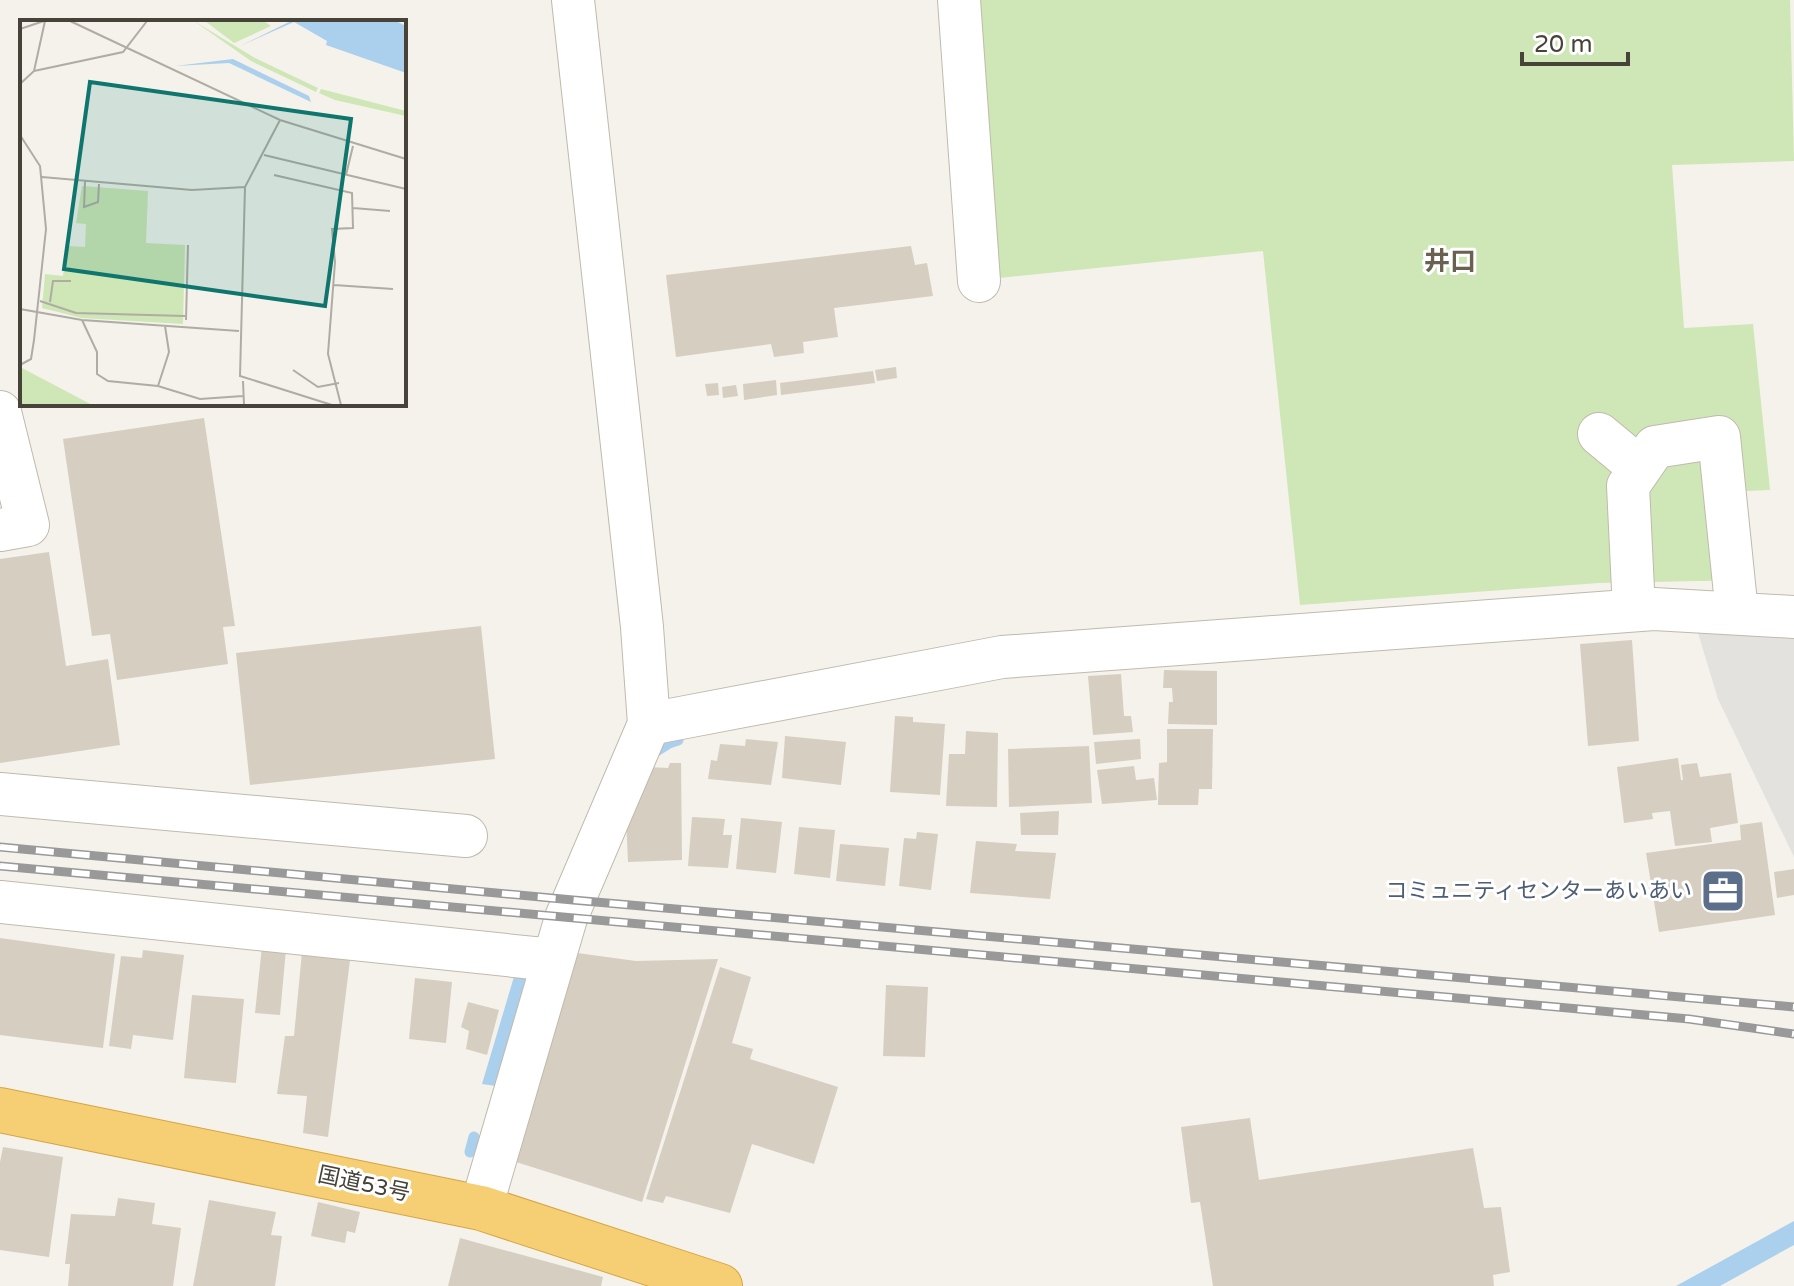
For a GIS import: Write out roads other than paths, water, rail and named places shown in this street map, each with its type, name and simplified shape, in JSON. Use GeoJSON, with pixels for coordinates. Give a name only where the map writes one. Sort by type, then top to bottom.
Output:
{"type":"FeatureCollection","features":[{"type":"Feature","properties":{"kind":"highway","name":"国道53号"},"geometry":{"type":"LineString","coordinates":[[0,1110],[481,1208],[720,1286]]}},
{"type":"Feature","properties":{"kind":"street"},"geometry":{"type":"LineString","coordinates":[[481,1208],[573,900],[649,724],[642,627],[573,0]]}},
{"type":"Feature","properties":{"kind":"street"},"geometry":{"type":"LineString","coordinates":[[959,0],[979,281]]}},
{"type":"Feature","properties":{"kind":"street"},"geometry":{"type":"LineString","coordinates":[[0,412],[28,525],[0,530]]}},
{"type":"Feature","properties":{"kind":"street"},"geometry":{"type":"LineString","coordinates":[[1599,434],[1640,468]]}},
{"type":"Feature","properties":{"kind":"street"},"geometry":{"type":"LineString","coordinates":[[1644,610],[1628,486],[1655,447],[1719,437],[1737,613]]}},
{"type":"Feature","properties":{"kind":"street"},"geometry":{"type":"LineString","coordinates":[[649,724],[1002,657],[1644,610],[1794,617]]}},
{"type":"Feature","properties":{"kind":"street"},"geometry":{"type":"LineString","coordinates":[[0,794],[466,836]]}},
{"type":"Feature","properties":{"kind":"street"},"geometry":{"type":"LineString","coordinates":[[0,902],[553,960]]}},
{"type":"Feature","properties":{"kind":"water"},"geometry":{"type":"Polygon","coordinates":[[[516,970],[529,975],[496,1086],[482,1084],[516,970]]]}},
{"type":"Feature","properties":{"kind":"water"},"geometry":{"type":"Polygon","coordinates":[[[1794,1221],[1794,1245],[1720,1286],[1676,1286],[1794,1221]]]}},
{"type":"Feature","properties":{"kind":"waterway"},"geometry":{"type":"LineString","coordinates":[[653,753],[678,740]]}},
{"type":"Feature","properties":{"kind":"waterway"},"geometry":{"type":"LineString","coordinates":[[470,1152],[474,1137]]}},
{"type":"Feature","properties":{"kind":"railway"},"geometry":{"type":"LineString","coordinates":[[0,847],[1794,1007]]}},
{"type":"Feature","properties":{"kind":"railway"},"geometry":{"type":"LineString","coordinates":[[0,866],[1689,1019],[1794,1034]]}},
{"type":"Feature","properties":{"kind":"place","name":"コミュニティセンターあいあい"},"geometry":{"type":"Point","coordinates":[1723,891]}},
{"type":"Feature","properties":{"kind":"district","name":"井口"},"geometry":{"type":"Point","coordinates":[1450,261]}}]}
